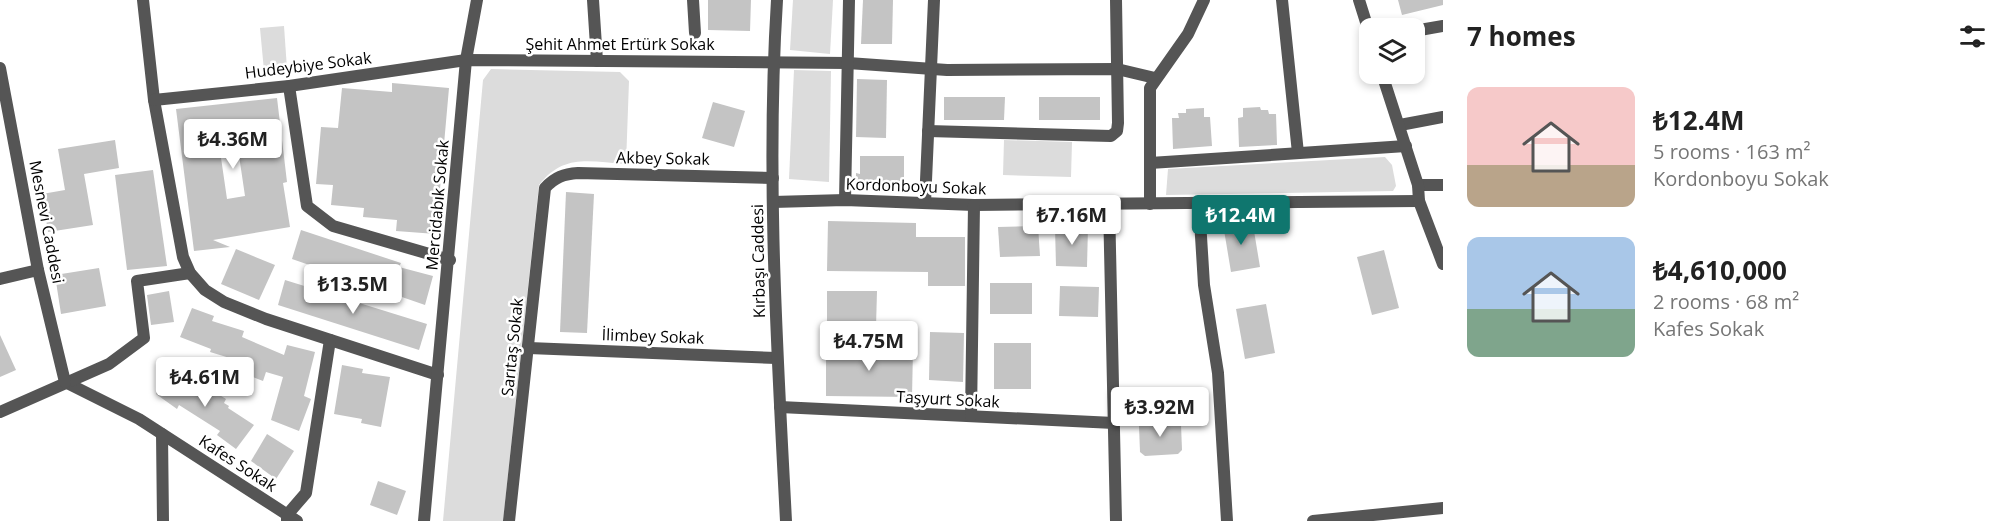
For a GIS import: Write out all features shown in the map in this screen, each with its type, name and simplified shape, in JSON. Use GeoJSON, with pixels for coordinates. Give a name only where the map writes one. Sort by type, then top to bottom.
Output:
{"type":"FeatureCollection","features":[{"type":"Feature","properties":{"kind":"street"},"geometry":{"type":"LineString","coordinates":[[142,0],[154,100],[183,257],[190,273],[204,290],[224,302],[438,375]]}},
{"type":"Feature","properties":{"kind":"street","name":"Mercidabık Sokak"},"geometry":{"type":"LineString","coordinates":[[424,521],[450,260],[466,60],[477,0]]}},
{"type":"Feature","properties":{"kind":"street"},"geometry":{"type":"LineString","coordinates":[[593,0],[597,61]]}},
{"type":"Feature","properties":{"kind":"street"},"geometry":{"type":"LineString","coordinates":[[693,0],[695,33]]}},
{"type":"Feature","properties":{"kind":"street","name":"Kırbaşı Caddesi"},"geometry":{"type":"LineString","coordinates":[[777,0],[773,62],[773,202],[776,358],[786,521]]}},
{"type":"Feature","properties":{"kind":"street"},"geometry":{"type":"LineString","coordinates":[[845,200],[849,0]]}},
{"type":"Feature","properties":{"kind":"street"},"geometry":{"type":"LineString","coordinates":[[925,204],[934,0]]}},
{"type":"Feature","properties":{"kind":"street"},"geometry":{"type":"LineString","coordinates":[[928,131],[1111,136],[1117,131],[1118,123],[1116,0]]}},
{"type":"Feature","properties":{"kind":"street"},"geometry":{"type":"LineString","coordinates":[[1150,204],[1150,88],[1188,34],[1204,0]]}},
{"type":"Feature","properties":{"kind":"street"},"geometry":{"type":"LineString","coordinates":[[1282,0],[1298,153]]}},
{"type":"Feature","properties":{"kind":"street"},"geometry":{"type":"LineString","coordinates":[[1359,0],[1365,18]]}},
{"type":"Feature","properties":{"kind":"street"},"geometry":{"type":"LineString","coordinates":[[1425,29],[1443,26]]}},
{"type":"Feature","properties":{"kind":"street","name":"Hudeybiye Sokak"},"geometry":{"type":"LineString","coordinates":[[154,100],[289,86],[466,60]]}},
{"type":"Feature","properties":{"kind":"street","name":"Şehit Ahmet Ertürk Sokak"},"geometry":{"type":"LineString","coordinates":[[466,60],[848,63],[947,70],[1117,69],[1155,78]]}},
{"type":"Feature","properties":{"kind":"street","name":"Mesnevi Caddesi"},"geometry":{"type":"LineString","coordinates":[[0,68],[38,270],[65,382]]}},
{"type":"Feature","properties":{"kind":"street"},"geometry":{"type":"LineString","coordinates":[[1386,84],[1418,185],[1419,201],[1443,264]]}},
{"type":"Feature","properties":{"kind":"street"},"geometry":{"type":"LineString","coordinates":[[289,86],[307,206],[333,226],[450,260]]}},
{"type":"Feature","properties":{"kind":"street"},"geometry":{"type":"LineString","coordinates":[[1400,125],[1443,117]]}},
{"type":"Feature","properties":{"kind":"street"},"geometry":{"type":"LineString","coordinates":[[1150,163],[1406,146]]}},
{"type":"Feature","properties":{"kind":"street","name":"Akbey Sokak"},"geometry":{"type":"LineString","coordinates":[[553,180],[566,174],[578,173],[773,178]]}},
{"type":"Feature","properties":{"kind":"street","name":"Sarıtaş Sokak"},"geometry":{"type":"LineString","coordinates":[[509,521],[543,199],[545,188],[553,180]]}},
{"type":"Feature","properties":{"kind":"street"},"geometry":{"type":"LineString","coordinates":[[1418,185],[1443,185]]}},
{"type":"Feature","properties":{"kind":"street","name":"Kordonboyu Sokak"},"geometry":{"type":"LineString","coordinates":[[773,202],[845,200],[974,205],[1419,201]]}},
{"type":"Feature","properties":{"kind":"street"},"geometry":{"type":"LineString","coordinates":[[1109,204],[1116,521]]}},
{"type":"Feature","properties":{"kind":"street"},"geometry":{"type":"LineString","coordinates":[[1199,204],[1204,285],[1218,374],[1227,521]]}},
{"type":"Feature","properties":{"kind":"street"},"geometry":{"type":"LineString","coordinates":[[971,416],[974,205]]}},
{"type":"Feature","properties":{"kind":"street"},"geometry":{"type":"LineString","coordinates":[[0,279],[38,270]]}},
{"type":"Feature","properties":{"kind":"street"},"geometry":{"type":"LineString","coordinates":[[0,412],[109,364],[144,338],[137,281],[190,273]]}},
{"type":"Feature","properties":{"kind":"street"},"geometry":{"type":"LineString","coordinates":[[290,519],[306,493],[330,340]]}},
{"type":"Feature","properties":{"kind":"street","name":"İlimbey Sokak"},"geometry":{"type":"LineString","coordinates":[[529,348],[776,358]]}},
{"type":"Feature","properties":{"kind":"street","name":"Kafes Sokak"},"geometry":{"type":"LineString","coordinates":[[65,382],[113,405],[162,434],[290,519]]}},
{"type":"Feature","properties":{"kind":"street","name":"Taşyurt Sokak"},"geometry":{"type":"LineString","coordinates":[[780,407],[1114,423]]}},
{"type":"Feature","properties":{"kind":"street"},"geometry":{"type":"LineString","coordinates":[[162,434],[163,521]]}},
{"type":"Feature","properties":{"kind":"street"},"geometry":{"type":"LineString","coordinates":[[1313,521],[1371,518],[1443,508]]}},
{"type":"Feature","properties":{"kind":"shaded area"},"geometry":{"type":"Polygon","coordinates":[[[793,0],[833,0],[830,54],[790,50],[793,0]]]}},
{"type":"Feature","properties":{"kind":"shaded area"},"geometry":{"type":"Polygon","coordinates":[[[284,26],[287,69],[264,71],[260,28],[284,26]]]}},
{"type":"Feature","properties":{"kind":"shaded area"},"geometry":{"type":"Polygon","coordinates":[[[491,69],[620,72],[629,81],[626,164],[589,161],[568,164],[548,175],[539,185],[503,521],[443,521],[483,80],[491,69]]]}},
{"type":"Feature","properties":{"kind":"shaded area"},"geometry":{"type":"Polygon","coordinates":[[[794,70],[831,71],[829,182],[789,179],[794,70]]]}},
{"type":"Feature","properties":{"kind":"shaded area"},"geometry":{"type":"Polygon","coordinates":[[[1004,140],[1072,142],[1071,177],[1003,175],[1004,140]]]}},
{"type":"Feature","properties":{"kind":"shaded area"},"geometry":{"type":"Polygon","coordinates":[[[1385,157],[1392,165],[1396,186],[1393,191],[1166,195],[1168,169],[1385,157]]]}},
{"type":"Feature","properties":{"kind":"building"},"geometry":{"type":"Polygon","coordinates":[[[708,0],[751,0],[750,31],[708,30],[708,0]]]}},
{"type":"Feature","properties":{"kind":"building"},"geometry":{"type":"Polygon","coordinates":[[[863,0],[893,0],[892,44],[861,44],[863,0]]]}},
{"type":"Feature","properties":{"kind":"building"},"geometry":{"type":"Polygon","coordinates":[[[1398,0],[1443,0],[1443,5],[1402,15],[1398,0]]]}},
{"type":"Feature","properties":{"kind":"building"},"geometry":{"type":"Polygon","coordinates":[[[857,79],[887,80],[886,138],[856,137],[857,79]]]}},
{"type":"Feature","properties":{"kind":"building"},"geometry":{"type":"Polygon","coordinates":[[[392,83],[449,88],[436,234],[396,231],[397,220],[363,217],[364,208],[331,205],[333,185],[316,184],[321,127],[338,128],[342,88],[392,92],[392,83]]]}},
{"type":"Feature","properties":{"kind":"building"},"geometry":{"type":"Polygon","coordinates":[[[944,97],[1005,97],[1004,120],[944,120],[944,97]]]}},
{"type":"Feature","properties":{"kind":"building"},"geometry":{"type":"Polygon","coordinates":[[[1039,97],[1100,97],[1100,120],[1039,120],[1039,97]]]}},
{"type":"Feature","properties":{"kind":"building"},"geometry":{"type":"Polygon","coordinates":[[[277,98],[287,182],[283,183],[290,227],[213,240],[230,247],[194,251],[176,109],[277,98]],[[237,142],[219,144],[227,199],[245,196],[237,142]]]}},
{"type":"Feature","properties":{"kind":"building"},"geometry":{"type":"Polygon","coordinates":[[[713,102],[745,111],[734,147],[702,138],[713,102]]]}},
{"type":"Feature","properties":{"kind":"building"},"geometry":{"type":"Polygon","coordinates":[[[1260,107],[1261,110],[1268,110],[1269,114],[1276,114],[1277,145],[1239,147],[1238,118],[1243,117],[1243,108],[1260,107]]]}},
{"type":"Feature","properties":{"kind":"building"},"geometry":{"type":"Polygon","coordinates":[[[1204,108],[1204,117],[1210,117],[1212,146],[1173,149],[1172,118],[1179,118],[1178,113],[1186,113],[1186,109],[1204,108]]]}},
{"type":"Feature","properties":{"kind":"building"},"geometry":{"type":"Polygon","coordinates":[[[115,140],[119,168],[84,174],[93,225],[48,232],[42,194],[65,190],[58,149],[115,140]]]}},
{"type":"Feature","properties":{"kind":"building"},"geometry":{"type":"Polygon","coordinates":[[[860,156],[904,156],[904,188],[862,188],[862,183],[856,183],[856,173],[860,174],[860,156]]]}},
{"type":"Feature","properties":{"kind":"building"},"geometry":{"type":"Polygon","coordinates":[[[153,170],[167,266],[127,270],[115,175],[153,170]]]}},
{"type":"Feature","properties":{"kind":"building"},"geometry":{"type":"Polygon","coordinates":[[[566,192],[594,194],[587,333],[560,332],[566,192]]]}},
{"type":"Feature","properties":{"kind":"building"},"geometry":{"type":"Polygon","coordinates":[[[1252,219],[1260,267],[1231,272],[1223,224],[1252,219]]]}},
{"type":"Feature","properties":{"kind":"building"},"geometry":{"type":"Polygon","coordinates":[[[828,221],[916,223],[916,237],[965,237],[965,286],[928,286],[928,272],[827,271],[828,221]]]}},
{"type":"Feature","properties":{"kind":"building"},"geometry":{"type":"Polygon","coordinates":[[[1038,226],[1040,256],[1000,257],[998,227],[1038,226]]]}},
{"type":"Feature","properties":{"kind":"building"},"geometry":{"type":"Polygon","coordinates":[[[1088,226],[1087,267],[1056,266],[1055,227],[1088,226]]]}},
{"type":"Feature","properties":{"kind":"building"},"geometry":{"type":"Polygon","coordinates":[[[301,230],[401,263],[399,267],[433,276],[425,305],[292,259],[301,230]]]}},
{"type":"Feature","properties":{"kind":"building"},"geometry":{"type":"Polygon","coordinates":[[[236,249],[275,265],[259,300],[221,284],[236,249]]]}},
{"type":"Feature","properties":{"kind":"building"},"geometry":{"type":"Polygon","coordinates":[[[1384,250],[1399,308],[1372,315],[1357,257],[1384,250]]]}},
{"type":"Feature","properties":{"kind":"building"},"geometry":{"type":"Polygon","coordinates":[[[99,268],[106,306],[61,314],[55,275],[99,268]]]}},
{"type":"Feature","properties":{"kind":"building"},"geometry":{"type":"Polygon","coordinates":[[[285,280],[427,324],[419,350],[278,305],[285,280]]]}},
{"type":"Feature","properties":{"kind":"building"},"geometry":{"type":"Polygon","coordinates":[[[990,283],[1032,283],[1032,314],[990,314],[990,283]]]}},
{"type":"Feature","properties":{"kind":"building"},"geometry":{"type":"Polygon","coordinates":[[[1060,286],[1099,287],[1098,317],[1059,316],[1060,286]]]}},
{"type":"Feature","properties":{"kind":"building"},"geometry":{"type":"Polygon","coordinates":[[[169,291],[174,322],[151,325],[147,295],[169,291]]]}},
{"type":"Feature","properties":{"kind":"building"},"geometry":{"type":"Polygon","coordinates":[[[827,291],[877,291],[876,327],[827,325],[827,291]]]}},
{"type":"Feature","properties":{"kind":"building"},"geometry":{"type":"Polygon","coordinates":[[[1266,304],[1275,353],[1245,359],[1236,309],[1266,304]]]}},
{"type":"Feature","properties":{"kind":"building"},"geometry":{"type":"Polygon","coordinates":[[[192,308],[214,316],[212,321],[244,331],[242,337],[284,355],[287,345],[315,352],[304,396],[311,399],[299,431],[271,420],[283,377],[266,372],[263,381],[240,372],[243,362],[210,352],[211,349],[180,337],[192,308]]]}},
{"type":"Feature","properties":{"kind":"building"},"geometry":{"type":"Polygon","coordinates":[[[930,332],[964,333],[963,382],[929,380],[930,332]]]}},
{"type":"Feature","properties":{"kind":"building"},"geometry":{"type":"Polygon","coordinates":[[[0,335],[16,370],[0,377],[0,335]]]}},
{"type":"Feature","properties":{"kind":"building"},"geometry":{"type":"Polygon","coordinates":[[[994,343],[1031,343],[1031,389],[994,389],[994,343]]]}},
{"type":"Feature","properties":{"kind":"building"},"geometry":{"type":"Polygon","coordinates":[[[826,347],[913,349],[912,397],[826,396],[826,347]]]}},
{"type":"Feature","properties":{"kind":"building"},"geometry":{"type":"Polygon","coordinates":[[[342,365],[363,369],[362,373],[390,377],[381,427],[361,423],[362,419],[334,414],[342,365]]]}},
{"type":"Feature","properties":{"kind":"building"},"geometry":{"type":"Polygon","coordinates":[[[173,369],[202,390],[205,386],[226,399],[224,403],[229,406],[228,408],[254,425],[236,449],[217,435],[220,431],[179,405],[177,409],[156,394],[173,369]]]}},
{"type":"Feature","properties":{"kind":"building"},"geometry":{"type":"Polygon","coordinates":[[[1174,420],[1181,424],[1182,450],[1178,454],[1145,456],[1140,452],[1139,426],[1147,421],[1174,420]]]}},
{"type":"Feature","properties":{"kind":"building"},"geometry":{"type":"Polygon","coordinates":[[[267,434],[294,451],[276,479],[251,461],[267,434]]]}},
{"type":"Feature","properties":{"kind":"building"},"geometry":{"type":"Polygon","coordinates":[[[378,481],[406,491],[397,515],[370,505],[378,481]]]}}]}
